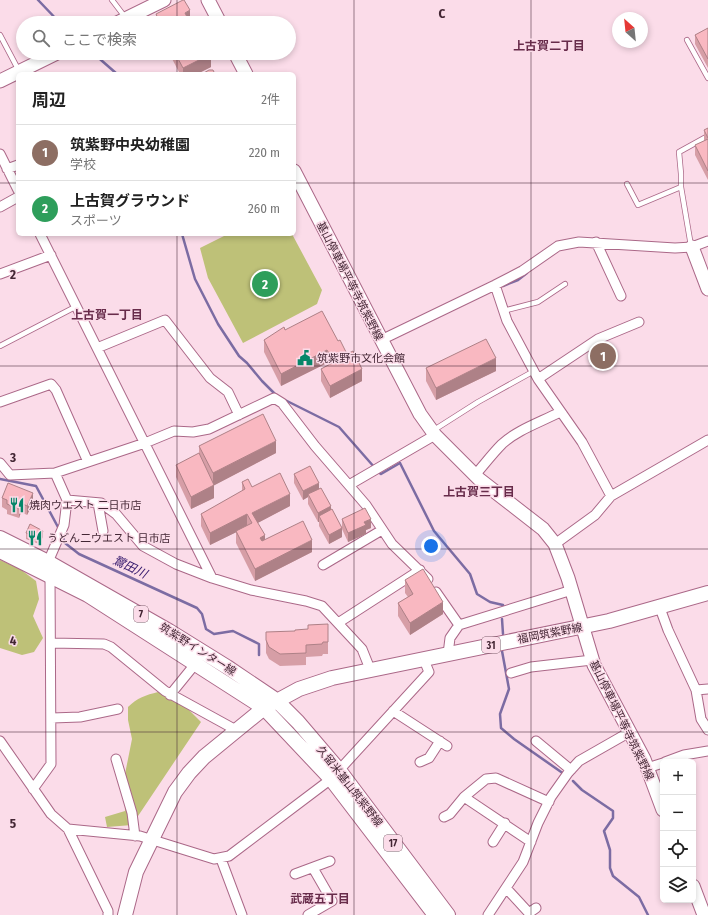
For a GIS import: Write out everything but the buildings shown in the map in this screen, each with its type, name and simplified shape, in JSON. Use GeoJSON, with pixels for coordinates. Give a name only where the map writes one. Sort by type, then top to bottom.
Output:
{"type":"FeatureCollection","features":[{"type":"Feature","properties":{"kind":"main road"},"geometry":{"type":"LineString","coordinates":[[132,16],[164,0]]}},
{"type":"Feature","properties":{"kind":"main road"},"geometry":{"type":"LineString","coordinates":[[208,0],[216,16]]}},
{"type":"Feature","properties":{"kind":"main road"},"geometry":{"type":"LineString","coordinates":[[19,72],[43,60]]}},
{"type":"Feature","properties":{"kind":"main road"},"geometry":{"type":"LineString","coordinates":[[239,60],[245,72]]}},
{"type":"Feature","properties":{"kind":"main road"},"geometry":{"type":"LineString","coordinates":[[0,81],[16,73]]}},
{"type":"Feature","properties":{"kind":"main road","name":"基山停車場平等寺筑紫野線"},"geometry":{"type":"LineString","coordinates":[[296,175],[380,340],[420,414],[434,433],[475,476],[543,529],[555,544],[572,590],[592,660],[647,768],[660,802]]}},
{"type":"Feature","properties":{"kind":"main road"},"geometry":{"type":"LineString","coordinates":[[692,247],[708,289]]}},
{"type":"Feature","properties":{"kind":"main road","name":"筑紫野インター線"},"geometry":{"type":"LineString","coordinates":[[0,538],[196,663],[270,704]]}},
{"type":"Feature","properties":{"kind":"main road","name":"筑紫野インター線"},"geometry":{"type":"LineString","coordinates":[[0,551],[49,568],[169,631],[227,667],[270,704]]}},
{"type":"Feature","properties":{"kind":"main road","name":"福岡筑紫野線"},"geometry":{"type":"LineString","coordinates":[[270,704],[299,689],[332,678],[582,627],[660,608],[708,593]]}},
{"type":"Feature","properties":{"kind":"main road"},"geometry":{"type":"LineString","coordinates":[[125,915],[136,872],[150,840],[175,792],[188,773],[236,730],[270,704]]}},
{"type":"Feature","properties":{"kind":"main road","name":"久留米基山筑紫野線"},"geometry":{"type":"LineString","coordinates":[[270,704],[298,722],[435,915]]}},
{"type":"Feature","properties":{"kind":"main road","name":"久留米基山筑紫野線"},"geometry":{"type":"LineString","coordinates":[[335,774],[448,915]]}},
{"type":"Feature","properties":{"kind":"main road"},"geometry":{"type":"LineString","coordinates":[[696,894],[704,915]]}},
{"type":"Feature","properties":{"kind":"street"},"geometry":{"type":"LineString","coordinates":[[0,154],[16,186]]}},
{"type":"Feature","properties":{"kind":"street"},"geometry":{"type":"LineString","coordinates":[[8,169],[16,166]]}},
{"type":"Feature","properties":{"kind":"street"},"geometry":{"type":"LineString","coordinates":[[0,207],[16,198]]}},
{"type":"Feature","properties":{"kind":"street"},"geometry":{"type":"LineString","coordinates":[[41,236],[212,578]]}},
{"type":"Feature","properties":{"kind":"street"},"geometry":{"type":"LineString","coordinates":[[380,340],[522,271],[558,246],[579,242],[596,242],[675,248],[692,247],[708,241]]}},
{"type":"Feature","properties":{"kind":"street"},"geometry":{"type":"LineString","coordinates":[[596,242],[621,296]]}},
{"type":"Feature","properties":{"kind":"street"},"geometry":{"type":"LineString","coordinates":[[0,274],[51,255]]}},
{"type":"Feature","properties":{"kind":"street"},"geometry":{"type":"LineString","coordinates":[[495,285],[507,321],[536,375],[582,442],[611,496]]}},
{"type":"Feature","properties":{"kind":"street"},"geometry":{"type":"LineString","coordinates":[[97,348],[165,320],[210,378],[228,392],[239,414]]}},
{"type":"Feature","properties":{"kind":"street"},"geometry":{"type":"LineString","coordinates":[[536,375],[598,339],[638,322]]}},
{"type":"Feature","properties":{"kind":"street"},"geometry":{"type":"LineString","coordinates":[[0,402],[51,384],[56,390],[88,462]]}},
{"type":"Feature","properties":{"kind":"street"},"geometry":{"type":"LineString","coordinates":[[0,463],[10,475],[55,473],[145,443],[174,431],[193,432],[209,429],[274,398],[366,505],[392,544],[420,570],[459,625]]}},
{"type":"Feature","properties":{"kind":"street"},"geometry":{"type":"LineString","coordinates":[[475,476],[503,444],[525,429],[530,428],[560,412]]}},
{"type":"Feature","properties":{"kind":"street"},"geometry":{"type":"LineString","coordinates":[[349,485],[434,433]]}},
{"type":"Feature","properties":{"kind":"street"},"geometry":{"type":"LineString","coordinates":[[555,544],[595,515],[611,496],[708,440]]}},
{"type":"Feature","properties":{"kind":"street"},"geometry":{"type":"LineString","coordinates":[[33,789],[50,764],[52,718],[49,568],[64,525],[67,500],[55,473]]}},
{"type":"Feature","properties":{"kind":"street"},"geometry":{"type":"LineString","coordinates":[[67,500],[101,503],[116,514],[143,546],[176,564],[212,578],[251,590],[306,601],[322,606],[362,649],[370,670]]}},
{"type":"Feature","properties":{"kind":"street"},"geometry":{"type":"LineString","coordinates":[[98,503],[103,532]]}},
{"type":"Feature","properties":{"kind":"street"},"geometry":{"type":"LineString","coordinates":[[323,565],[382,530]]}},
{"type":"Feature","properties":{"kind":"street"},"geometry":{"type":"LineString","coordinates":[[338,622],[420,570]]}},
{"type":"Feature","properties":{"kind":"street"},"geometry":{"type":"LineString","coordinates":[[448,654],[450,638],[459,625],[572,590]]}},
{"type":"Feature","properties":{"kind":"street"},"geometry":{"type":"LineString","coordinates":[[660,608],[668,630],[696,690],[701,719],[708,730]]}},
{"type":"Feature","properties":{"kind":"street"},"geometry":{"type":"LineString","coordinates":[[51,642],[104,644],[111,647],[170,695],[236,730]]}},
{"type":"Feature","properties":{"kind":"street"},"geometry":{"type":"LineString","coordinates":[[68,829],[135,836],[214,859],[221,859],[229,856],[335,774],[429,672],[424,660]]}},
{"type":"Feature","properties":{"kind":"street"},"geometry":{"type":"LineString","coordinates":[[511,673],[531,667],[592,660]]}},
{"type":"Feature","properties":{"kind":"street"},"geometry":{"type":"LineString","coordinates":[[170,695],[196,663]]}},
{"type":"Feature","properties":{"kind":"street"},"geometry":{"type":"LineString","coordinates":[[696,690],[708,689]]}},
{"type":"Feature","properties":{"kind":"street"},"geometry":{"type":"LineString","coordinates":[[52,718],[80,717],[118,709]]}},
{"type":"Feature","properties":{"kind":"street"},"geometry":{"type":"LineString","coordinates":[[394,710],[444,743],[429,758],[420,762]]}},
{"type":"Feature","properties":{"kind":"street"},"geometry":{"type":"LineString","coordinates":[[488,915],[523,862],[538,823],[549,802],[571,770],[579,761],[628,733]]}},
{"type":"Feature","properties":{"kind":"street"},"geometry":{"type":"LineString","coordinates":[[0,741],[51,814],[68,829],[108,911],[108,915]]}},
{"type":"Feature","properties":{"kind":"street"},"geometry":{"type":"LineString","coordinates":[[536,741],[571,770]]}},
{"type":"Feature","properties":{"kind":"street"},"geometry":{"type":"LineString","coordinates":[[673,759],[684,755],[708,752]]}},
{"type":"Feature","properties":{"kind":"street"},"geometry":{"type":"LineString","coordinates":[[116,759],[132,813],[135,836]]}},
{"type":"Feature","properties":{"kind":"street"},"geometry":{"type":"LineString","coordinates":[[647,768],[660,763]]}},
{"type":"Feature","properties":{"kind":"street"},"geometry":{"type":"LineString","coordinates":[[444,817],[450,814],[464,797],[486,779],[496,778],[549,802]]}},
{"type":"Feature","properties":{"kind":"street"},"geometry":{"type":"LineString","coordinates":[[464,797],[505,823],[531,842]]}},
{"type":"Feature","properties":{"kind":"street"},"geometry":{"type":"LineString","coordinates":[[493,842],[505,823]]}},
{"type":"Feature","properties":{"kind":"street"},"geometry":{"type":"LineString","coordinates":[[221,859],[242,915]]}},
{"type":"Feature","properties":{"kind":"street"},"geometry":{"type":"LineString","coordinates":[[296,874],[330,861]]}},
{"type":"Feature","properties":{"kind":"street"},"geometry":{"type":"LineString","coordinates":[[308,915],[332,901],[313,868]]}},
{"type":"Feature","properties":{"kind":"street"},"geometry":{"type":"LineString","coordinates":[[506,888],[529,913],[536,908]]}},
{"type":"Feature","properties":{"kind":"lane"},"geometry":{"type":"LineString","coordinates":[[112,0],[120,16]]}},
{"type":"Feature","properties":{"kind":"lane"},"geometry":{"type":"LineString","coordinates":[[0,35],[19,72]]}},
{"type":"Feature","properties":{"kind":"lane"},"geometry":{"type":"LineString","coordinates":[[687,40],[708,78]]}},
{"type":"Feature","properties":{"kind":"lane"},"geometry":{"type":"LineString","coordinates":[[692,247],[680,187],[679,152],[708,136]]}},
{"type":"Feature","properties":{"kind":"lane"},"geometry":{"type":"LineString","coordinates":[[627,184],[638,205],[680,187]]}},
{"type":"Feature","properties":{"kind":"lane"},"geometry":{"type":"LineString","coordinates":[[504,311],[538,302],[565,284]]}},
{"type":"Feature","properties":{"kind":"lane"},"geometry":{"type":"LineString","coordinates":[[0,346],[77,306]]}},
{"type":"Feature","properties":{"kind":"lane"},"geometry":{"type":"LineString","coordinates":[[434,433],[478,402],[536,375]]}},
{"type":"Feature","properties":{"kind":"green space"},"geometry":{"type":"Polygon","coordinates":[[[224,236],[293,236],[322,290],[317,304],[243,343],[208,278],[200,248],[224,236]]]}},
{"type":"Feature","properties":{"kind":"green space"},"geometry":{"type":"Polygon","coordinates":[[[0,560],[20,569],[36,581],[39,599],[33,616],[43,638],[34,652],[22,655],[0,648],[0,560]]]}},
{"type":"Feature","properties":{"kind":"green space"},"geometry":{"type":"Polygon","coordinates":[[[158,692],[174,695],[201,722],[132,825],[107,827],[105,817],[125,811],[124,779],[132,739],[128,720],[128,707],[142,697],[158,692]]]}},
{"type":"Feature","properties":{"kind":"waterway"},"geometry":{"type":"LineString","coordinates":[[38,0],[53,16]]}},
{"type":"Feature","properties":{"kind":"waterway"},"geometry":{"type":"LineString","coordinates":[[101,60],[115,72]]}},
{"type":"Feature","properties":{"kind":"waterway"},"geometry":{"type":"LineString","coordinates":[[183,236],[195,279],[218,324],[239,356],[277,396]]}},
{"type":"Feature","properties":{"kind":"waterway"},"geometry":{"type":"LineString","coordinates":[[503,286],[518,280],[527,273]]}},
{"type":"Feature","properties":{"kind":"waterway"},"geometry":{"type":"LineString","coordinates":[[285,400],[339,427],[375,468]]}},
{"type":"Feature","properties":{"kind":"waterway"},"geometry":{"type":"LineString","coordinates":[[378,472],[381,474],[400,463],[434,531],[470,574],[477,594],[490,602],[503,605],[504,609]]}},
{"type":"Feature","properties":{"kind":"waterway","name":"鷺田川"},"geometry":{"type":"LineString","coordinates":[[0,479],[36,486],[59,529]]}},
{"type":"Feature","properties":{"kind":"waterway","name":"鷺田川"},"geometry":{"type":"LineString","coordinates":[[62,535],[65,543],[79,554],[197,608],[202,614],[206,629],[214,634],[233,631],[259,644],[259,655]]}},
{"type":"Feature","properties":{"kind":"waterway"},"geometry":{"type":"LineString","coordinates":[[502,619],[503,634]]}},
{"type":"Feature","properties":{"kind":"waterway"},"geometry":{"type":"LineString","coordinates":[[502,651],[509,689],[500,714],[501,728],[514,739],[564,774]]}},
{"type":"Feature","properties":{"kind":"waterway"},"geometry":{"type":"LineString","coordinates":[[573,781],[582,790],[613,811],[613,818],[604,831],[610,850],[610,868],[613,876],[639,897],[648,915]]}},
{"type":"Feature","properties":{"kind":"place","name":"上古賀グラウンド"},"geometry":{"type":"Point","coordinates":[265,284]}},
{"type":"Feature","properties":{"kind":"place","name":"筑紫野中央幼稚園"},"geometry":{"type":"Point","coordinates":[603,356]}},
{"type":"Feature","properties":{"kind":"place","name":"筑紫野市文化会館"},"geometry":{"type":"Point","coordinates":[305,358]}},
{"type":"Feature","properties":{"kind":"place","name":"焼肉ウエスト 二日市店"},"geometry":{"type":"Point","coordinates":[17,505]}},
{"type":"Feature","properties":{"kind":"place","name":"うどん二ウエスト 日市店"},"geometry":{"type":"Point","coordinates":[35,538]}},
{"type":"Feature","properties":{"kind":"district","name":"上古賀二丁目"},"geometry":{"type":"Point","coordinates":[549,46]}},
{"type":"Feature","properties":{"kind":"district","name":"上古賀一丁目"},"geometry":{"type":"Point","coordinates":[107,315]}},
{"type":"Feature","properties":{"kind":"district","name":"上古賀三丁目"},"geometry":{"type":"Point","coordinates":[479,492]}},
{"type":"Feature","properties":{"kind":"district","name":"武蔵五丁目"},"geometry":{"type":"Point","coordinates":[320,899]}}]}
